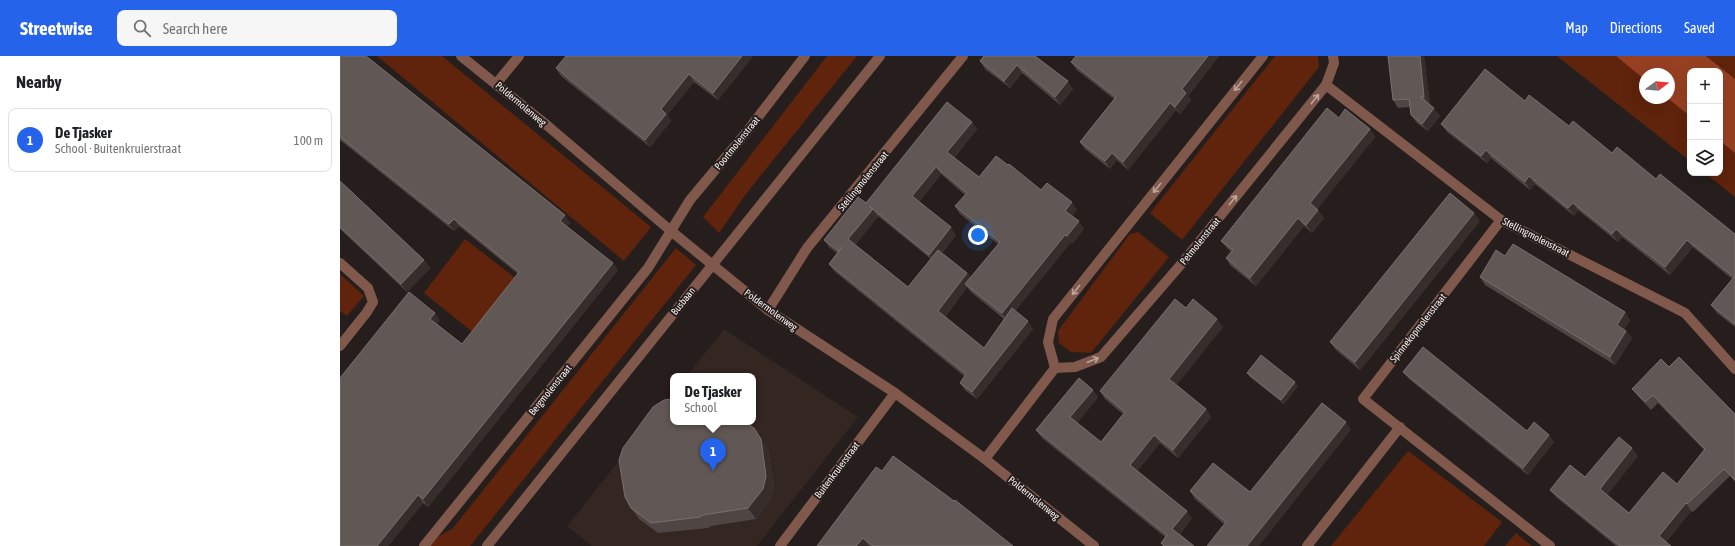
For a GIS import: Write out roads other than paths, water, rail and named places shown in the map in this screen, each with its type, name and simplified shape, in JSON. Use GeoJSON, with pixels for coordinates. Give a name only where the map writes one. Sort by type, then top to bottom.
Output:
{"type":"FeatureCollection","features":[{"type":"Feature","properties":{"kind":"street","name":"Poldermolenweg"},"geometry":{"type":"LineString","coordinates":[[461,56],[670,231],[713,264],[768,310],[895,393],[985,459],[1094,546]]}},
{"type":"Feature","properties":{"kind":"street"},"geometry":{"type":"LineString","coordinates":[[496,84],[519,56]]}},
{"type":"Feature","properties":{"kind":"street","name":"Poortmolenstraat"},"geometry":{"type":"LineString","coordinates":[[670,231],[690,200],[745,134],[805,56]]}},
{"type":"Feature","properties":{"kind":"street","name":"Busbaan"},"geometry":{"type":"LineString","coordinates":[[487,546],[880,56]]}},
{"type":"Feature","properties":{"kind":"street","name":"Stellingmolenstraat"},"geometry":{"type":"LineString","coordinates":[[768,310],[807,248],[963,56]]}},
{"type":"Feature","properties":{"kind":"street"},"geometry":{"type":"LineString","coordinates":[[985,459],[1055,368],[1048,342],[1053,319],[1263,56]]}},
{"type":"Feature","properties":{"kind":"street"},"geometry":{"type":"LineString","coordinates":[[1326,85],[1334,63],[1333,56]]}},
{"type":"Feature","properties":{"kind":"street","name":"Stellingmolenstraat"},"geometry":{"type":"LineString","coordinates":[[1326,85],[1501,220],[1685,313],[1735,369]]}},
{"type":"Feature","properties":{"kind":"street","name":"Petmolenstraat"},"geometry":{"type":"LineString","coordinates":[[1055,368],[1075,367],[1101,357],[1183,262],[1326,85]]}},
{"type":"Feature","properties":{"kind":"street","name":"Spinnekopmolenstraat"},"geometry":{"type":"LineString","coordinates":[[1501,220],[1363,399],[1550,546]]}},
{"type":"Feature","properties":{"kind":"street","name":"Bergmolenstraat"},"geometry":{"type":"LineString","coordinates":[[424,546],[648,268],[670,231]]}},
{"type":"Feature","properties":{"kind":"street"},"geometry":{"type":"LineString","coordinates":[[340,263],[368,288],[374,302],[368,312],[340,346]]}},
{"type":"Feature","properties":{"kind":"street","name":"Buitenkruierstraat"},"geometry":{"type":"LineString","coordinates":[[780,546],[895,393]]}},
{"type":"Feature","properties":{"kind":"street"},"geometry":{"type":"LineString","coordinates":[[1307,546],[1400,427]]}},
{"type":"Feature","properties":{"kind":"place","name":"De Tjasker"},"geometry":{"type":"Point","coordinates":[713,471]}}]}
